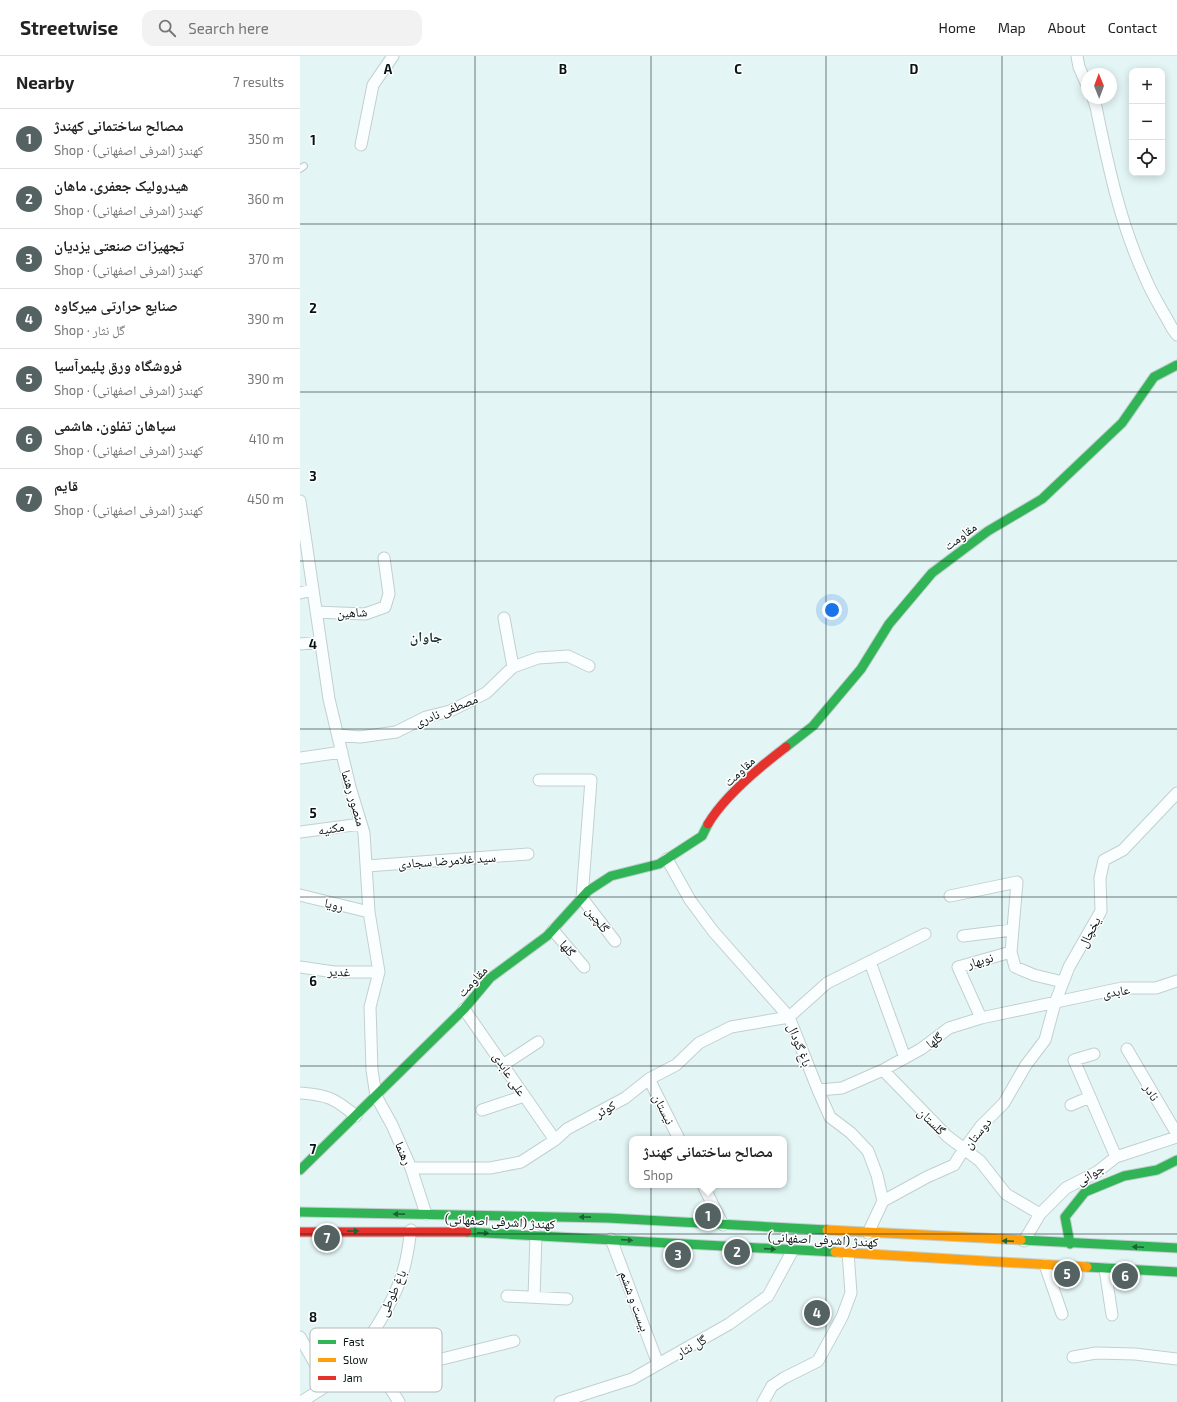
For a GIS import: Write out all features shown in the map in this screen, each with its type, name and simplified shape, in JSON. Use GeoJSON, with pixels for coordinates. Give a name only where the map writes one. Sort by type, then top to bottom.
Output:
{"type":"FeatureCollection","features":[{"type":"Feature","properties":{"kind":"main road","name":"مقاومت"},"geometry":{"type":"LineString","coordinates":[[300,1170],[464,1009],[490,978],[553,930],[588,891],[611,876],[659,864],[702,836],[716,811],[769,760],[813,726],[860,669],[889,624],[932,573],[988,532],[1042,499],[1122,423],[1154,377],[1177,366]]}},
{"type":"Feature","properties":{"kind":"main road","name":"جوانی"},"geometry":{"type":"LineString","coordinates":[[1070,1244],[1065,1217],[1085,1192],[1124,1176],[1157,1170],[1177,1160]]}},
{"type":"Feature","properties":{"kind":"main road","name":"کهندژ (اشرفی اصفهانی)"},"geometry":{"type":"LineString","coordinates":[[300,1212],[608,1218],[1070,1244],[1177,1248]]}},
{"type":"Feature","properties":{"kind":"main road"},"geometry":{"type":"LineString","coordinates":[[448,1231],[456,1227],[471,1225],[534,1225],[534,1216]]}},
{"type":"Feature","properties":{"kind":"main road"},"geometry":{"type":"LineString","coordinates":[[580,1231],[674,1226],[685,1223]]}},
{"type":"Feature","properties":{"kind":"main road","name":"کهندژ (اشرفی اصفهانی)"},"geometry":{"type":"LineString","coordinates":[[300,1232],[411,1230],[536,1235],[580,1231],[611,1239],[1045,1266],[1164,1272],[1177,1271]]}},
{"type":"Feature","properties":{"kind":"street"},"geometry":{"type":"LineString","coordinates":[[361,146],[373,85],[393,56]]}},
{"type":"Feature","properties":{"kind":"street"},"geometry":{"type":"LineString","coordinates":[[1077,56],[1081,72]]}},
{"type":"Feature","properties":{"kind":"street"},"geometry":{"type":"LineString","coordinates":[[1095,104],[1116,195],[1132,246],[1145,277],[1177,335]]}},
{"type":"Feature","properties":{"kind":"street","name":"منصور رهنما"},"geometry":{"type":"LineString","coordinates":[[300,501],[329,699],[364,833],[369,912],[379,972],[370,1008],[372,1070],[376,1096]]}},
{"type":"Feature","properties":{"kind":"street","name":"شاهین"},"geometry":{"type":"LineString","coordinates":[[316,612],[365,614],[385,608],[389,594],[384,558]]}},
{"type":"Feature","properties":{"kind":"street"},"geometry":{"type":"LineString","coordinates":[[300,593],[313,590]]}},
{"type":"Feature","properties":{"kind":"street"},"geometry":{"type":"LineString","coordinates":[[504,618],[513,667]]}},
{"type":"Feature","properties":{"kind":"street"},"geometry":{"type":"LineString","coordinates":[[300,644],[320,642]]}},
{"type":"Feature","properties":{"kind":"street","name":"مصطفی نادری"},"geometry":{"type":"LineString","coordinates":[[338,735],[360,737],[396,732],[426,717],[450,711],[486,693],[513,667],[538,658],[568,656],[589,666]]}},
{"type":"Feature","properties":{"kind":"street"},"geometry":{"type":"LineString","coordinates":[[300,758],[342,752]]}},
{"type":"Feature","properties":{"kind":"street"},"geometry":{"type":"LineString","coordinates":[[539,780],[591,780],[582,898]]}},
{"type":"Feature","properties":{"kind":"street","name":"یخچال"},"geometry":{"type":"LineString","coordinates":[[1056,1003],[1069,967],[1101,911],[1100,878],[1104,860],[1123,850],[1177,793]]}},
{"type":"Feature","properties":{"kind":"street","name":"مکنیه"},"geometry":{"type":"LineString","coordinates":[[300,832],[361,824]]}},
{"type":"Feature","properties":{"kind":"street","name":"سید غلامرضا سجادی"},"geometry":{"type":"LineString","coordinates":[[367,866],[528,854]]}},
{"type":"Feature","properties":{"kind":"street","name":"باغ گودال"},"geometry":{"type":"LineString","coordinates":[[667,859],[690,900],[713,931],[789,1017],[830,1117],[851,1133],[868,1151],[877,1175],[883,1201]]}},
{"type":"Feature","properties":{"kind":"street"},"geometry":{"type":"LineString","coordinates":[[950,896],[1017,882],[1011,952],[1015,967],[1034,975],[1063,982]]}},
{"type":"Feature","properties":{"kind":"street","name":"رویا"},"geometry":{"type":"LineString","coordinates":[[300,895],[369,912]]}},
{"type":"Feature","properties":{"kind":"street","name":"گلچین"},"geometry":{"type":"LineString","coordinates":[[582,898],[615,941]]}},
{"type":"Feature","properties":{"kind":"street","name":"گلها"},"geometry":{"type":"LineString","coordinates":[[553,930],[584,967]]}},
{"type":"Feature","properties":{"kind":"street"},"geometry":{"type":"LineString","coordinates":[[963,936],[1012,930]]}},
{"type":"Feature","properties":{"kind":"street"},"geometry":{"type":"LineString","coordinates":[[789,1017],[827,983],[925,934]]}},
{"type":"Feature","properties":{"kind":"street","name":"نوبهار"},"geometry":{"type":"LineString","coordinates":[[981,1018],[958,967],[1011,952]]}},
{"type":"Feature","properties":{"kind":"street"},"geometry":{"type":"LineString","coordinates":[[870,962],[905,1058]]}},
{"type":"Feature","properties":{"kind":"street","name":"غدیر"},"geometry":{"type":"LineString","coordinates":[[300,968],[334,972],[379,972]]}},
{"type":"Feature","properties":{"kind":"street","name":"عابدی"},"geometry":{"type":"LineString","coordinates":[[1056,1003],[1122,988],[1156,988],[1177,981]]}},
{"type":"Feature","properties":{"kind":"street","name":"گلها"},"geometry":{"type":"LineString","coordinates":[[818,1090],[842,1088],[883,1070],[921,1049],[949,1028],[981,1018],[1056,1003]]}},
{"type":"Feature","properties":{"kind":"street","name":"دوستان"},"geometry":{"type":"LineString","coordinates":[[883,1201],[954,1166],[964,1149],[981,1126],[1004,1103],[1026,1065],[1045,1040],[1056,1003]]}},
{"type":"Feature","properties":{"kind":"street","name":"علی عابدی"},"geometry":{"type":"LineString","coordinates":[[464,1009],[555,1140]]}},
{"type":"Feature","properties":{"kind":"street","name":"کوثر"},"geometry":{"type":"LineString","coordinates":[[411,1168],[490,1168],[522,1162],[555,1140],[567,1129],[625,1098],[649,1079],[676,1065],[699,1043],[731,1027],[789,1017]]}},
{"type":"Feature","properties":{"kind":"street"},"geometry":{"type":"LineString","coordinates":[[503,1065],[538,1042]]}},
{"type":"Feature","properties":{"kind":"street","name":"نادر"},"geometry":{"type":"LineString","coordinates":[[1127,1049],[1177,1135]]}},
{"type":"Feature","properties":{"kind":"street"},"geometry":{"type":"LineString","coordinates":[[1094,1054],[1074,1060],[1116,1157]]}},
{"type":"Feature","properties":{"kind":"street","name":"گلستان"},"geometry":{"type":"LineString","coordinates":[[883,1070],[947,1136],[980,1161],[1006,1194],[1040,1214]]}},
{"type":"Feature","properties":{"kind":"street","name":"نیستان"},"geometry":{"type":"LineString","coordinates":[[649,1079],[678,1136]]}},
{"type":"Feature","properties":{"kind":"street"},"geometry":{"type":"LineString","coordinates":[[300,1093],[322,1094],[339,1102],[356,1116]]}},
{"type":"Feature","properties":{"kind":"street","name":"رهنما"},"geometry":{"type":"LineString","coordinates":[[376,1096],[392,1125],[411,1168],[426,1214]]}},
{"type":"Feature","properties":{"kind":"street"},"geometry":{"type":"LineString","coordinates":[[482,1110],[524,1096]]}},
{"type":"Feature","properties":{"kind":"street"},"geometry":{"type":"LineString","coordinates":[[1070,1105],[1090,1097]]}},
{"type":"Feature","properties":{"kind":"street","name":"جوانی"},"geometry":{"type":"LineString","coordinates":[[1024,1241],[1040,1214],[1066,1188],[1097,1172],[1116,1157],[1177,1135]]}},
{"type":"Feature","properties":{"kind":"street"},"geometry":{"type":"LineString","coordinates":[[704,1188],[723,1225]]}},
{"type":"Feature","properties":{"kind":"street"},"geometry":{"type":"LineString","coordinates":[[868,1233],[883,1201]]}},
{"type":"Feature","properties":{"kind":"street","name":"باغ طوطی"},"geometry":{"type":"LineString","coordinates":[[376,1328],[391,1299],[405,1265],[411,1230]]}},
{"type":"Feature","properties":{"kind":"street"},"geometry":{"type":"LineString","coordinates":[[534,1297],[536,1235]]}},
{"type":"Feature","properties":{"kind":"street","name":"بیست و ششم"},"geometry":{"type":"LineString","coordinates":[[611,1239],[658,1364]]}},
{"type":"Feature","properties":{"kind":"street","name":"گل نثار"},"geometry":{"type":"LineString","coordinates":[[560,1402],[632,1379],[729,1324],[768,1296],[793,1250]]}},
{"type":"Feature","properties":{"kind":"street"},"geometry":{"type":"LineString","coordinates":[[763,1402],[772,1386],[784,1378],[818,1362],[842,1317],[851,1293],[848,1253]]}},
{"type":"Feature","properties":{"kind":"street"},"geometry":{"type":"LineString","coordinates":[[1045,1266],[1062,1314]]}},
{"type":"Feature","properties":{"kind":"street"},"geometry":{"type":"LineString","coordinates":[[1105,1269],[1112,1315]]}},
{"type":"Feature","properties":{"kind":"street"},"geometry":{"type":"LineString","coordinates":[[507,1296],[567,1299]]}},
{"type":"Feature","properties":{"kind":"street"},"geometry":{"type":"LineString","coordinates":[[300,1337],[310,1355]]}},
{"type":"Feature","properties":{"kind":"street"},"geometry":{"type":"LineString","coordinates":[[442,1359],[514,1341]]}},
{"type":"Feature","properties":{"kind":"street"},"geometry":{"type":"LineString","coordinates":[[1073,1357],[1096,1353],[1135,1354],[1177,1359]]}},
{"type":"Feature","properties":{"kind":"street","name":"باغ طوطی"},"geometry":{"type":"LineString","coordinates":[[301,1402],[316,1392]]}},
{"type":"Feature","properties":{"kind":"street"},"geometry":{"type":"LineString","coordinates":[[393,1392],[399,1402]]}},
{"type":"Feature","properties":{"kind":"traffic: fast"},"geometry":{"type":"LineString","coordinates":[[786,747],[813,726],[861,669],[889,624],[932,573],[988,531],[1042,499],[1122,423],[1154,377],[1177,365]]}},
{"type":"Feature","properties":{"kind":"traffic: fast"},"geometry":{"type":"LineString","coordinates":[[300,1170],[464,1009],[490,978],[547,936],[588,891],[611,876],[659,864],[702,836],[708,824]]}},
{"type":"Feature","properties":{"kind":"traffic: fast"},"geometry":{"type":"LineString","coordinates":[[1070,1244],[1065,1217],[1085,1192],[1124,1176],[1157,1170],[1177,1160]]}},
{"type":"Feature","properties":{"kind":"traffic: fast"},"geometry":{"type":"LineString","coordinates":[[300,1212],[608,1218],[827,1230]]}},
{"type":"Feature","properties":{"kind":"traffic: fast"},"geometry":{"type":"LineString","coordinates":[[467,1232],[835,1252]]}},
{"type":"Feature","properties":{"kind":"traffic: fast"},"geometry":{"type":"LineString","coordinates":[[1021,1240],[1177,1248]]}},
{"type":"Feature","properties":{"kind":"traffic: fast"},"geometry":{"type":"LineString","coordinates":[[1087,1267],[1177,1272]]}},
{"type":"Feature","properties":{"kind":"traffic: slow"},"geometry":{"type":"LineString","coordinates":[[827,1230],[1021,1240]]}},
{"type":"Feature","properties":{"kind":"traffic: slow"},"geometry":{"type":"LineString","coordinates":[[835,1252],[1087,1267]]}},
{"type":"Feature","properties":{"kind":"traffic: jam"},"geometry":{"type":"LineString","coordinates":[[708,824],[723,803],[733,793],[786,747]]}},
{"type":"Feature","properties":{"kind":"traffic: jam"},"geometry":{"type":"LineString","coordinates":[[300,1232],[467,1232]]}},
{"type":"Feature","properties":{"kind":"place","name":"مصالح ساختمانی کهندژ"},"geometry":{"type":"Point","coordinates":[708,1216]}},
{"type":"Feature","properties":{"kind":"place","name":"قایم"},"geometry":{"type":"Point","coordinates":[327,1238]}},
{"type":"Feature","properties":{"kind":"place","name":"هیدرولیک جعفری. ماهان"},"geometry":{"type":"Point","coordinates":[737,1252]}},
{"type":"Feature","properties":{"kind":"place","name":"تجهیزات صنعتی یزدیان"},"geometry":{"type":"Point","coordinates":[678,1255]}},
{"type":"Feature","properties":{"kind":"place","name":"فروشگاه ورق پلیمرآسیا"},"geometry":{"type":"Point","coordinates":[1067,1274]}},
{"type":"Feature","properties":{"kind":"place","name":"سپاهان تفلون. هاشمی"},"geometry":{"type":"Point","coordinates":[1125,1276]}},
{"type":"Feature","properties":{"kind":"place","name":"صنایع حرارتی میرکاوه"},"geometry":{"type":"Point","coordinates":[817,1313]}},
{"type":"Feature","properties":{"kind":"district","name":"جاوان"},"geometry":{"type":"Point","coordinates":[426,636]}}]}
